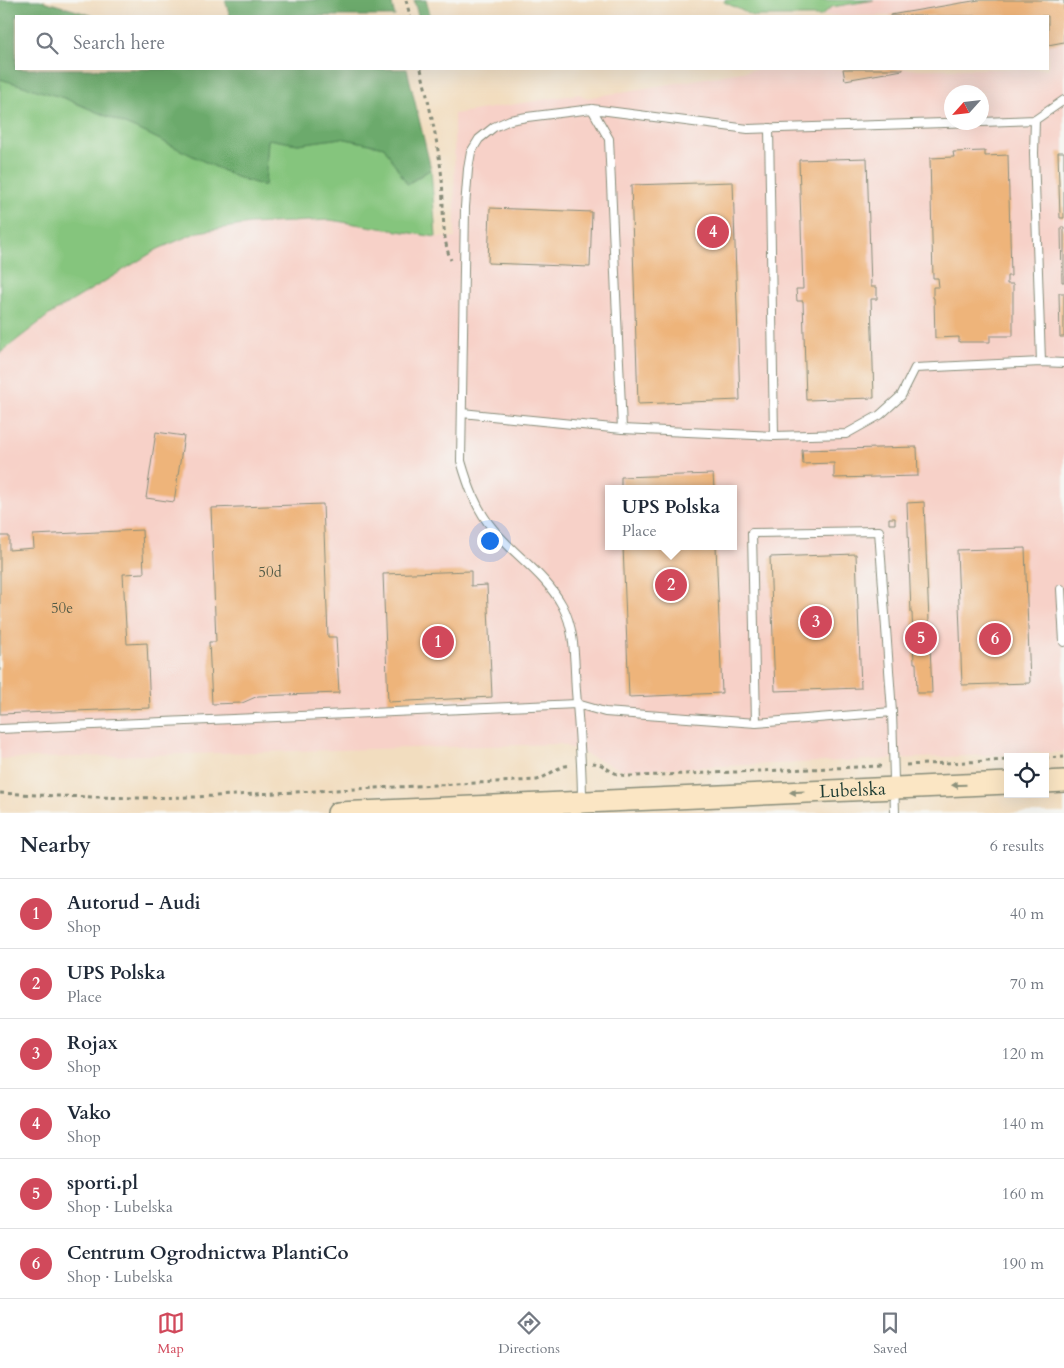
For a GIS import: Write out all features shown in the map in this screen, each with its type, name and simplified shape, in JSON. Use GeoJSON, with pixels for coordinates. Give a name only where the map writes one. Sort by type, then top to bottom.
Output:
{"type":"FeatureCollection","features":[{"type":"Feature","properties":{"kind":"main road"},"geometry":{"type":"LineString","coordinates":[[1049,782],[1064,781]]}},
{"type":"Feature","properties":{"kind":"main road","name":"Lubelska"},"geometry":{"type":"LineString","coordinates":[[338,813],[1004,783]]}},
{"type":"Feature","properties":{"kind":"lane"},"geometry":{"type":"LineString","coordinates":[[989,122],[1035,120],[1064,100]]}},
{"type":"Feature","properties":{"kind":"lane"},"geometry":{"type":"LineString","coordinates":[[592,109],[609,139],[622,429]]}},
{"type":"Feature","properties":{"kind":"lane"},"geometry":{"type":"LineString","coordinates":[[582,803],[582,764],[571,629],[562,606],[539,573],[493,529],[477,506],[467,483],[461,460],[464,272],[468,169],[471,152],[479,139],[494,127],[510,120],[592,109],[748,129],[944,124]]}},
{"type":"Feature","properties":{"kind":"lane"},"geometry":{"type":"LineString","coordinates":[[1035,120],[1041,362]]}},
{"type":"Feature","properties":{"kind":"lane"},"geometry":{"type":"LineString","coordinates":[[769,128],[774,436]]}},
{"type":"Feature","properties":{"kind":"lane"},"geometry":{"type":"LineString","coordinates":[[462,413],[622,429],[774,436],[846,434],[880,415],[900,396],[915,368],[1041,362],[1064,363]]}},
{"type":"Feature","properties":{"kind":"lane"},"geometry":{"type":"LineString","coordinates":[[756,723],[752,533],[880,531],[892,712],[895,813]]}},
{"type":"Feature","properties":{"kind":"lane"},"geometry":{"type":"LineString","coordinates":[[1061,590],[1064,642]]}},
{"type":"Feature","properties":{"kind":"lane"},"geometry":{"type":"LineString","coordinates":[[0,729],[577,704],[605,712],[756,723],[892,712]]}},
{"type":"Feature","properties":{"kind":"path"},"geometry":{"type":"LineString","coordinates":[[406,0],[410,15]]}},
{"type":"Feature","properties":{"kind":"path"},"geometry":{"type":"LineString","coordinates":[[421,70],[442,178],[446,242],[450,258],[455,266],[464,272]]}},
{"type":"Feature","properties":{"kind":"path"},"geometry":{"type":"LineString","coordinates":[[1049,758],[1064,757]]}},
{"type":"Feature","properties":{"kind":"path"},"geometry":{"type":"LineString","coordinates":[[596,763],[623,776],[636,776],[1004,760]]}},
{"type":"Feature","properties":{"kind":"path"},"geometry":{"type":"LineString","coordinates":[[0,793],[135,798],[186,797],[518,781],[541,779],[565,765]]}},
{"type":"Feature","properties":{"kind":"shaded area"},"geometry":{"type":"Polygon","coordinates":[[[874,0],[1064,0],[1064,752],[623,770],[561,744],[0,759],[0,353],[49,315],[158,249],[198,232],[250,224],[330,220],[436,237],[455,238],[454,114],[579,94],[586,98],[753,70],[1049,70],[1049,15],[822,15],[832,7],[874,0]]]}},
{"type":"Feature","properties":{"kind":"green space"},"geometry":{"type":"Polygon","coordinates":[[[0,0],[40,0],[91,15],[15,15],[15,70],[407,70],[431,169],[407,184],[384,147],[341,138],[298,144],[268,139],[265,186],[236,177],[146,133],[64,98],[0,79],[0,0]]]}},
{"type":"Feature","properties":{"kind":"green space"},"geometry":{"type":"Polygon","coordinates":[[[225,0],[391,0],[395,15],[230,15],[225,0]]]}},
{"type":"Feature","properties":{"kind":"green space"},"geometry":{"type":"Polygon","coordinates":[[[414,0],[426,0],[430,15],[418,15],[414,0]]]}},
{"type":"Feature","properties":{"kind":"green space"},"geometry":{"type":"Polygon","coordinates":[[[725,0],[874,0],[832,7],[822,15],[751,15],[724,2],[725,0]]]}},
{"type":"Feature","properties":{"kind":"green space"},"geometry":{"type":"Polygon","coordinates":[[[0,79],[64,98],[146,133],[236,177],[265,186],[268,139],[298,144],[341,138],[384,147],[408,184],[431,169],[436,237],[330,220],[250,224],[198,232],[158,249],[49,315],[0,353],[0,79]]]}},
{"type":"Feature","properties":{"kind":"building"},"geometry":{"type":"Polygon","coordinates":[[[979,0],[1064,0],[1064,42],[1049,45],[1049,15],[890,15],[979,0]]]}},
{"type":"Feature","properties":{"kind":"building"},"geometry":{"type":"Polygon","coordinates":[[[843,70],[903,70],[845,80],[843,70]]]}},
{"type":"Feature","properties":{"kind":"building"},"geometry":{"type":"Polygon","coordinates":[[[985,151],[985,156],[1008,155],[1011,276],[1007,276],[1007,284],[1013,284],[1013,336],[990,336],[990,342],[959,342],[959,337],[935,338],[933,287],[939,287],[938,278],[933,278],[930,158],[954,157],[953,152],[985,151]]]}},
{"type":"Feature","properties":{"kind":"building"},"geometry":{"type":"Polygon","coordinates":[[[1058,152],[1064,152],[1064,218],[1060,218],[1058,152]]]}},
{"type":"Feature","properties":{"kind":"building"},"geometry":{"type":"Polygon","coordinates":[[[867,158],[871,287],[877,287],[877,299],[871,299],[874,398],[806,400],[803,301],[797,301],[796,289],[803,289],[799,160],[867,158]]]}},
{"type":"Feature","properties":{"kind":"building"},"geometry":{"type":"Polygon","coordinates":[[[733,182],[740,400],[638,404],[631,185],[733,182]]]}},
{"type":"Feature","properties":{"kind":"building"},"geometry":{"type":"Polygon","coordinates":[[[490,208],[592,212],[590,267],[488,263],[490,208]]]}},
{"type":"Feature","properties":{"kind":"building"},"geometry":{"type":"Polygon","coordinates":[[[1061,227],[1064,227],[1064,282],[1062,282],[1061,227]]]}},
{"type":"Feature","properties":{"kind":"building"},"geometry":{"type":"Polygon","coordinates":[[[1059,293],[1064,293],[1064,337],[1060,337],[1059,293]]]}},
{"type":"Feature","properties":{"kind":"building"},"geometry":{"type":"Polygon","coordinates":[[[156,432],[184,436],[174,502],[146,498],[156,432]]]}},
{"type":"Feature","properties":{"kind":"building"},"geometry":{"type":"Polygon","coordinates":[[[917,447],[918,476],[834,478],[834,463],[803,464],[802,450],[917,447]]]}},
{"type":"Feature","properties":{"kind":"building"},"geometry":{"type":"Polygon","coordinates":[[[713,474],[714,485],[621,485],[621,477],[713,474]]]}},
{"type":"Feature","properties":{"kind":"building"},"geometry":{"type":"Polygon","coordinates":[[[924,502],[932,693],[917,693],[911,613],[907,503],[924,502]]]}},
{"type":"Feature","properties":{"kind":"building"},"geometry":{"type":"Polygon","coordinates":[[[323,504],[328,637],[336,637],[339,693],[258,696],[242,703],[212,704],[209,642],[216,642],[211,508],[323,504]]]}},
{"type":"Feature","properties":{"kind":"building"},"geometry":{"type":"Polygon","coordinates":[[[889,518],[895,518],[895,524],[889,524],[889,518]]]}},
{"type":"Feature","properties":{"kind":"building"},"geometry":{"type":"Polygon","coordinates":[[[142,530],[144,573],[123,574],[127,644],[147,643],[150,708],[0,714],[0,536],[9,536],[9,550],[34,548],[33,535],[142,530]]]}},
{"type":"Feature","properties":{"kind":"building"},"geometry":{"type":"Polygon","coordinates":[[[1025,548],[1030,683],[962,685],[957,550],[1025,548]]]}},
{"type":"Feature","properties":{"kind":"building"},"geometry":{"type":"Polygon","coordinates":[[[623,550],[716,550],[722,693],[629,697],[623,550]]]}},
{"type":"Feature","properties":{"kind":"building"},"geometry":{"type":"Polygon","coordinates":[[[856,554],[861,688],[775,691],[770,557],[856,554]]]}},
{"type":"Feature","properties":{"kind":"building"},"geometry":{"type":"Polygon","coordinates":[[[471,571],[471,586],[487,585],[492,697],[388,702],[383,574],[471,571]]]}},
{"type":"Feature","properties":{"kind":"place","name":"Vako"},"geometry":{"type":"Point","coordinates":[713,232]}},
{"type":"Feature","properties":{"kind":"place","name":"UPS Polska"},"geometry":{"type":"Point","coordinates":[671,585]}},
{"type":"Feature","properties":{"kind":"place","name":"Rojax"},"geometry":{"type":"Point","coordinates":[816,622]}},
{"type":"Feature","properties":{"kind":"place","name":"sporti.pl"},"geometry":{"type":"Point","coordinates":[921,638]}},
{"type":"Feature","properties":{"kind":"place","name":"Centrum Ogrodnictwa PlantiCo"},"geometry":{"type":"Point","coordinates":[995,639]}},
{"type":"Feature","properties":{"kind":"place","name":"Autorud - Audi"},"geometry":{"type":"Point","coordinates":[438,642]}}]}
